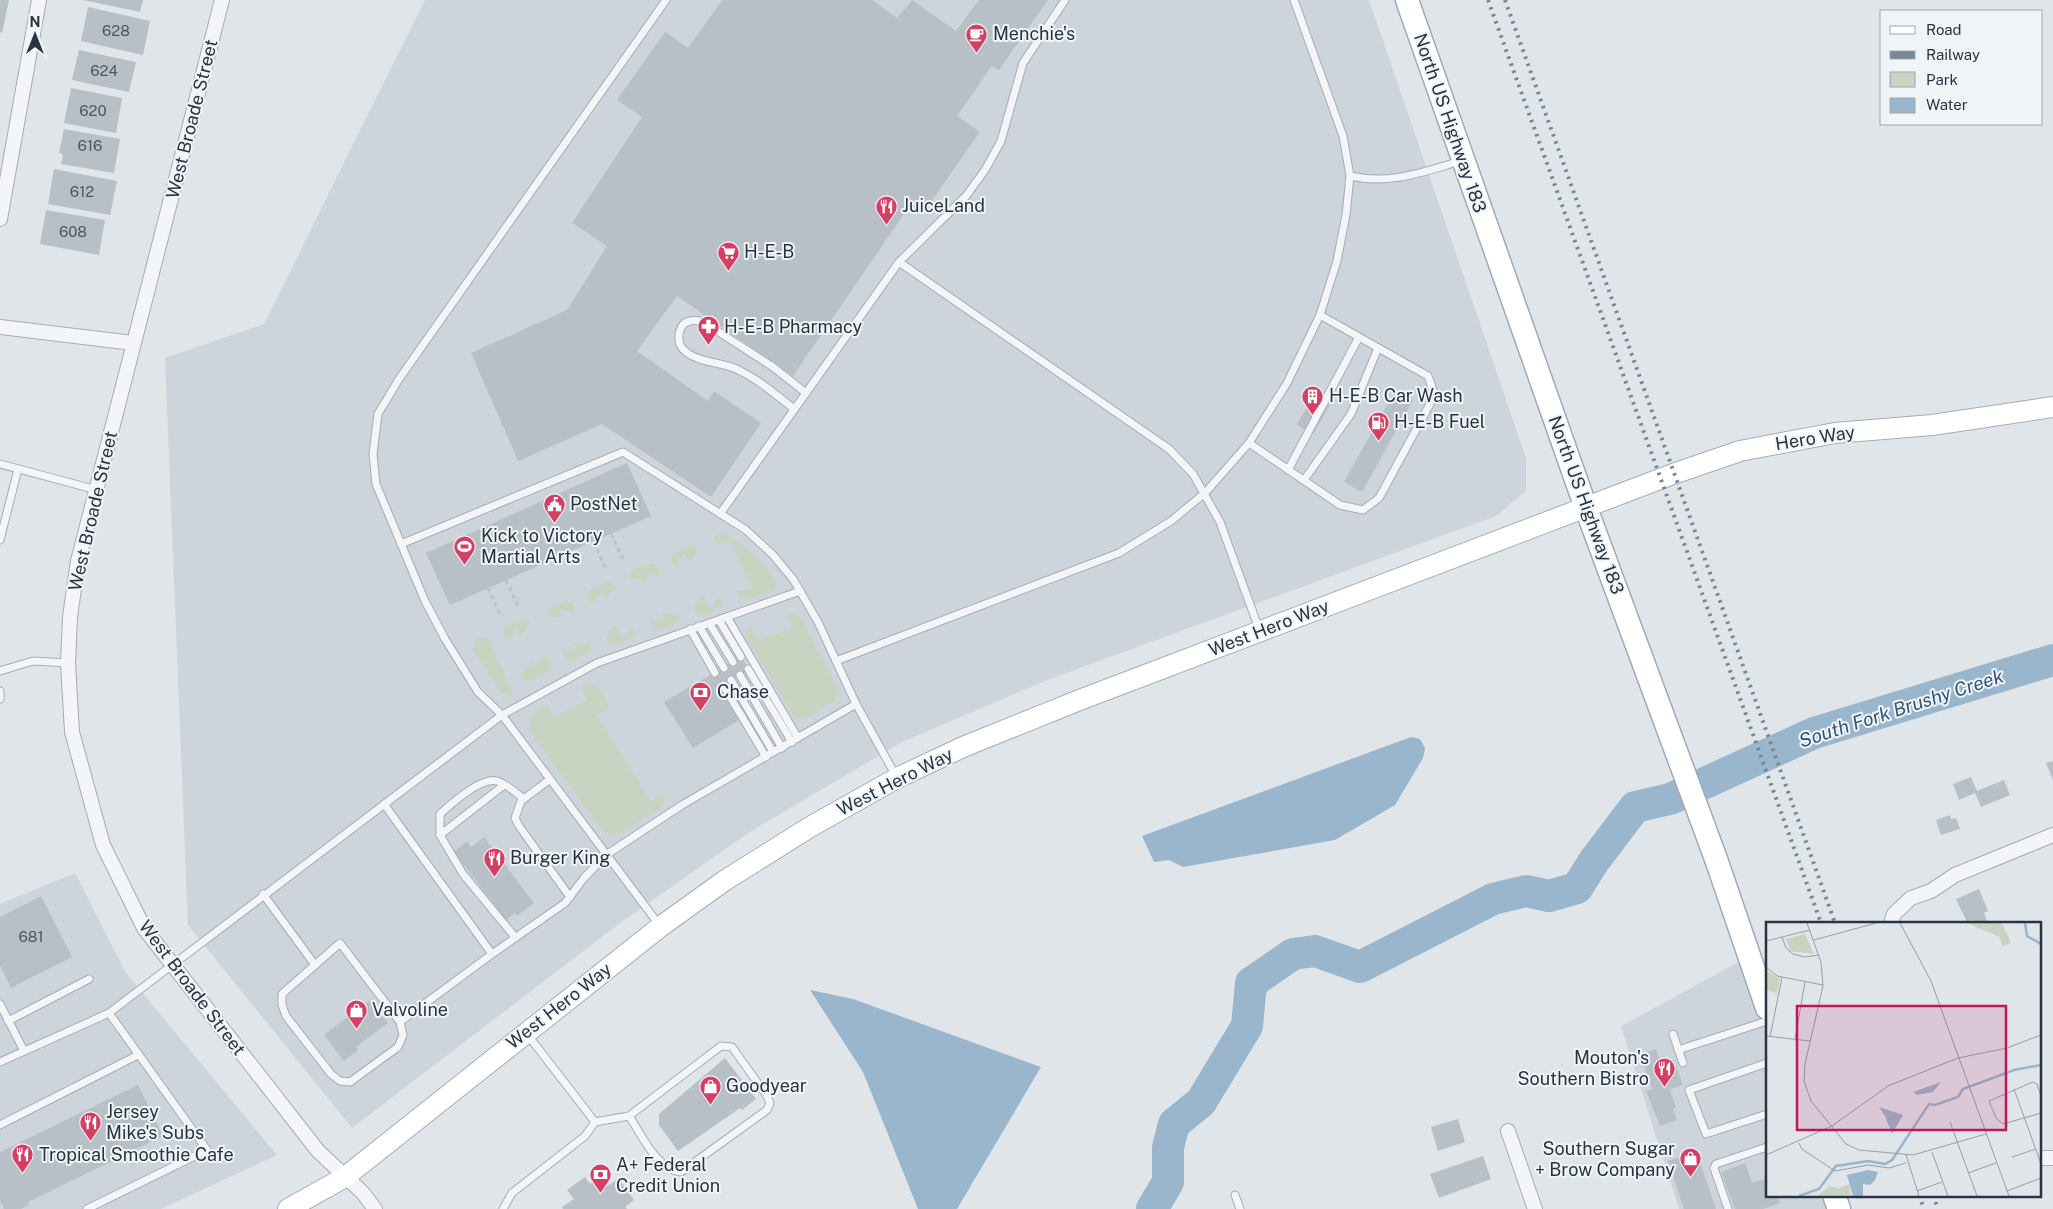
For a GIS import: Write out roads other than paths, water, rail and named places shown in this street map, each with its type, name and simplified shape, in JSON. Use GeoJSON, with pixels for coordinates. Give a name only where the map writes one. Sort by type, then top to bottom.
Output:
{"type":"FeatureCollection","features":[{"type":"Feature","properties":{"kind":"main road","name":"North US Highway 183"},"geometry":{"type":"LineString","coordinates":[[1406,0],[1586,508],[1716,859],[1766,1005]]}},
{"type":"Feature","properties":{"kind":"main road","name":"Hero Way"},"geometry":{"type":"LineString","coordinates":[[1586,508],[1740,451],[1835,433],[1932,425],[2053,407]]}},
{"type":"Feature","properties":{"kind":"main road","name":"West Hero Way"},"geometry":{"type":"LineString","coordinates":[[288,1209],[345,1178],[660,927],[724,882],[810,827],[897,778],[963,747],[1068,704],[1586,508]]}},
{"type":"Feature","properties":{"kind":"main road"},"geometry":{"type":"LineString","coordinates":[[1834,1196],[1839,1209]]}},
{"type":"Feature","properties":{"kind":"street"},"geometry":{"type":"LineString","coordinates":[[0,219],[39,0]]}},
{"type":"Feature","properties":{"kind":"street","name":"West Broade Street"},"geometry":{"type":"LineString","coordinates":[[222,0],[78,561],[70,617],[68,663],[72,732],[103,845],[144,928],[318,1151],[363,1193],[375,1209]]}},
{"type":"Feature","properties":{"kind":"street"},"geometry":{"type":"LineString","coordinates":[[0,327],[133,343]]}},
{"type":"Feature","properties":{"kind":"street"},"geometry":{"type":"LineString","coordinates":[[1893,919],[1911,898],[1930,891],[1955,875],[2053,835]]}},
{"type":"Feature","properties":{"kind":"street"},"geometry":{"type":"LineString","coordinates":[[1508,1131],[1535,1209]]}},
{"type":"Feature","properties":{"kind":"street"},"geometry":{"type":"LineString","coordinates":[[2040,1158],[2053,1158]]}},
{"type":"Feature","properties":{"kind":"lane"},"geometry":{"type":"LineString","coordinates":[[660,927],[502,715],[478,692],[445,639],[425,601],[376,484],[373,454],[378,414],[398,379],[666,0]]}},
{"type":"Feature","properties":{"kind":"lane"},"geometry":{"type":"LineString","coordinates":[[720,514],[899,262],[966,196],[985,170],[1001,141],[1023,63],[1065,0]]}},
{"type":"Feature","properties":{"kind":"lane"},"geometry":{"type":"LineString","coordinates":[[836,661],[1119,553],[1171,522],[1205,493],[1249,443],[1287,383],[1320,315],[1337,261],[1346,215],[1350,176],[1342,136],[1294,0]]}},
{"type":"Feature","properties":{"kind":"lane"},"geometry":{"type":"LineString","coordinates":[[1350,176],[1371,181],[1404,177],[1462,161]]}},
{"type":"Feature","properties":{"kind":"lane"},"geometry":{"type":"LineString","coordinates":[[899,262],[1169,449],[1193,474],[1220,522],[1260,632]]}},
{"type":"Feature","properties":{"kind":"lane"},"geometry":{"type":"LineString","coordinates":[[1249,443],[1340,505],[1363,510],[1379,498],[1430,404],[1433,390],[1428,376],[1320,315]]}},
{"type":"Feature","properties":{"kind":"lane"},"geometry":{"type":"LineString","coordinates":[[794,409],[761,382],[733,368],[697,357],[683,349],[678,337],[681,326],[689,320],[702,321],[773,367],[806,393]]}},
{"type":"Feature","properties":{"kind":"lane"},"geometry":{"type":"LineString","coordinates":[[1288,470],[1359,337]]}},
{"type":"Feature","properties":{"kind":"lane"},"geometry":{"type":"LineString","coordinates":[[1304,480],[1351,414],[1378,348]]}},
{"type":"Feature","properties":{"kind":"lane"},"geometry":{"type":"LineString","coordinates":[[401,544],[623,452],[746,530],[793,579],[856,704],[897,778]]}},
{"type":"Feature","properties":{"kind":"lane"},"geometry":{"type":"LineString","coordinates":[[0,464],[97,490]]}},
{"type":"Feature","properties":{"kind":"lane"},"geometry":{"type":"LineString","coordinates":[[0,540],[18,469]]}},
{"type":"Feature","properties":{"kind":"lane"},"geometry":{"type":"LineString","coordinates":[[0,1062],[108,1013],[502,715],[597,663],[800,591]]}},
{"type":"Feature","properties":{"kind":"lane"},"geometry":{"type":"LineString","coordinates":[[727,617],[798,738]]}},
{"type":"Feature","properties":{"kind":"lane"},"geometry":{"type":"LineString","coordinates":[[718,620],[741,657]]}},
{"type":"Feature","properties":{"kind":"lane"},"geometry":{"type":"LineString","coordinates":[[710,622],[732,662]]}},
{"type":"Feature","properties":{"kind":"lane"},"geometry":{"type":"LineString","coordinates":[[699,626],[724,668]]}},
{"type":"Feature","properties":{"kind":"lane"},"geometry":{"type":"LineString","coordinates":[[690,629],[716,673]]}},
{"type":"Feature","properties":{"kind":"lane"},"geometry":{"type":"LineString","coordinates":[[0,671],[33,661],[68,663]]}},
{"type":"Feature","properties":{"kind":"lane"},"geometry":{"type":"LineString","coordinates":[[748,669],[792,742]]}},
{"type":"Feature","properties":{"kind":"lane"},"geometry":{"type":"LineString","coordinates":[[740,675],[782,748]]}},
{"type":"Feature","properties":{"kind":"lane"},"geometry":{"type":"LineString","coordinates":[[731,680],[773,752]]}},
{"type":"Feature","properties":{"kind":"lane"},"geometry":{"type":"LineString","coordinates":[[723,685],[766,756]]}},
{"type":"Feature","properties":{"kind":"lane"},"geometry":{"type":"LineString","coordinates":[[0,691],[0,699]]}},
{"type":"Feature","properties":{"kind":"lane"},"geometry":{"type":"LineString","coordinates":[[400,1022],[565,903],[606,855],[682,805],[856,704]]}},
{"type":"Feature","properties":{"kind":"lane"},"geometry":{"type":"LineString","coordinates":[[516,937],[463,874],[440,834],[440,814],[451,804],[489,780],[504,785],[524,799]]}},
{"type":"Feature","properties":{"kind":"lane"},"geometry":{"type":"LineString","coordinates":[[549,780],[524,799],[517,809],[516,818],[519,826],[570,897]]}},
{"type":"Feature","properties":{"kind":"lane"},"geometry":{"type":"LineString","coordinates":[[440,834],[504,785]]}},
{"type":"Feature","properties":{"kind":"lane"},"geometry":{"type":"LineString","coordinates":[[384,804],[492,954]]}},
{"type":"Feature","properties":{"kind":"lane"},"geometry":{"type":"LineString","coordinates":[[263,894],[315,965]]}},
{"type":"Feature","properties":{"kind":"lane"},"geometry":{"type":"LineString","coordinates":[[340,943],[400,1022],[403,1036],[398,1047],[360,1077],[350,1082],[340,1081],[331,1074],[286,1016],[282,1005],[282,994],[340,943]]}},
{"type":"Feature","properties":{"kind":"lane"},"geometry":{"type":"LineString","coordinates":[[8,1020],[89,979]]}},
{"type":"Feature","properties":{"kind":"lane"},"geometry":{"type":"LineString","coordinates":[[0,1004],[24,1051]]}},
{"type":"Feature","properties":{"kind":"lane"},"geometry":{"type":"LineString","coordinates":[[87,1209],[207,1150],[108,1013]]}},
{"type":"Feature","properties":{"kind":"lane"},"geometry":{"type":"LineString","coordinates":[[1678,1050],[1766,1021]]}},
{"type":"Feature","properties":{"kind":"lane"},"geometry":{"type":"LineString","coordinates":[[526,1032],[595,1122]]}},
{"type":"Feature","properties":{"kind":"lane"},"geometry":{"type":"LineString","coordinates":[[1673,1034],[1683,1063]]}},
{"type":"Feature","properties":{"kind":"lane"},"geometry":{"type":"LineString","coordinates":[[503,1209],[512,1193],[584,1136],[595,1122],[629,1116],[721,1046],[732,1047],[770,1103],[767,1110],[680,1172],[675,1172],[661,1163],[629,1116]]}},
{"type":"Feature","properties":{"kind":"lane"},"geometry":{"type":"LineString","coordinates":[[0,1125],[138,1055]]}},
{"type":"Feature","properties":{"kind":"lane"},"geometry":{"type":"LineString","coordinates":[[1766,1063],[1689,1090],[1706,1134],[1766,1114]]}},
{"type":"Feature","properties":{"kind":"lane"},"geometry":{"type":"LineString","coordinates":[[1728,1209],[1714,1168],[1716,1164],[1766,1147]]}},
{"type":"Feature","properties":{"kind":"lane"},"geometry":{"type":"LineString","coordinates":[[1235,1196],[1240,1209]]}},
{"type":"Feature","properties":{"kind":"water"},"geometry":{"type":"Polygon","coordinates":[[[1411,737],[1420,739],[1425,748],[1423,758],[1395,805],[1335,840],[1183,867],[1169,860],[1154,862],[1142,836],[1411,737]]]}},
{"type":"Feature","properties":{"kind":"water"},"geometry":{"type":"Polygon","coordinates":[[[810,990],[853,999],[1041,1067],[957,1209],[918,1209],[863,1072],[810,990]]]}},
{"type":"Feature","properties":{"kind":"waterway","name":"South Fork Brushy Creek"},"geometry":{"type":"LineString","coordinates":[[1152,1209],[1168,1182],[1168,1147],[1174,1124],[1201,1102],[1247,1026],[1251,983],[1293,954],[1315,951],[1360,967],[1493,899],[1526,891],[1549,896],[1577,888],[1594,861],[1635,807],[1670,799],[1814,733],[2053,660]]}},
{"type":"Feature","properties":{"kind":"railway"},"geometry":{"type":"LineString","coordinates":[[1488,0],[1821,922]]}},
{"type":"Feature","properties":{"kind":"railway"},"geometry":{"type":"LineString","coordinates":[[1505,0],[1835,922]]}},
{"type":"Feature","properties":{"kind":"railway"},"geometry":{"type":"LineString","coordinates":[[1919,1196],[1924,1209]]}},
{"type":"Feature","properties":{"kind":"railway"},"geometry":{"type":"LineString","coordinates":[[1933,1196],[1938,1209]]}},
{"type":"Feature","properties":{"kind":"place","name":"Menchie's"},"geometry":{"type":"Point","coordinates":[977,53]}},
{"type":"Feature","properties":{"kind":"place","name":"JuiceLand"},"geometry":{"type":"Point","coordinates":[886,225]}},
{"type":"Feature","properties":{"kind":"place","name":"H-E-B"},"geometry":{"type":"Point","coordinates":[728,271]}},
{"type":"Feature","properties":{"kind":"place","name":"H-E-B Pharmacy"},"geometry":{"type":"Point","coordinates":[708,346]}},
{"type":"Feature","properties":{"kind":"place","name":"H-E-B Car Wash"},"geometry":{"type":"Point","coordinates":[1313,415]}},
{"type":"Feature","properties":{"kind":"place","name":"H-E-B Fuel"},"geometry":{"type":"Point","coordinates":[1378,441]}},
{"type":"Feature","properties":{"kind":"place","name":"PostNet"},"geometry":{"type":"Point","coordinates":[554,523]}},
{"type":"Feature","properties":{"kind":"place","name":"Kick to Victory Martial Arts"},"geometry":{"type":"Point","coordinates":[465,565]}},
{"type":"Feature","properties":{"kind":"place","name":"Chase"},"geometry":{"type":"Point","coordinates":[701,711]}},
{"type":"Feature","properties":{"kind":"place","name":"Burger King"},"geometry":{"type":"Point","coordinates":[494,877]}},
{"type":"Feature","properties":{"kind":"place","name":"Valvoline"},"geometry":{"type":"Point","coordinates":[356,1029]}},
{"type":"Feature","properties":{"kind":"place","name":"Mouton's Southern Bistro"},"geometry":{"type":"Point","coordinates":[1665,1087]}},
{"type":"Feature","properties":{"kind":"place","name":"Goodyear"},"geometry":{"type":"Point","coordinates":[710,1105]}},
{"type":"Feature","properties":{"kind":"place","name":"Jersey Mike's Subs"},"geometry":{"type":"Point","coordinates":[90,1141]}},
{"type":"Feature","properties":{"kind":"place","name":"Tropical Smoothie Cafe"},"geometry":{"type":"Point","coordinates":[23,1174]}},
{"type":"Feature","properties":{"kind":"place","name":"Southern Sugar + Brow Company"},"geometry":{"type":"Point","coordinates":[1691,1178]}},
{"type":"Feature","properties":{"kind":"place","name":"A+ Federal Credit Union"},"geometry":{"type":"Point","coordinates":[600,1194]}}]}
